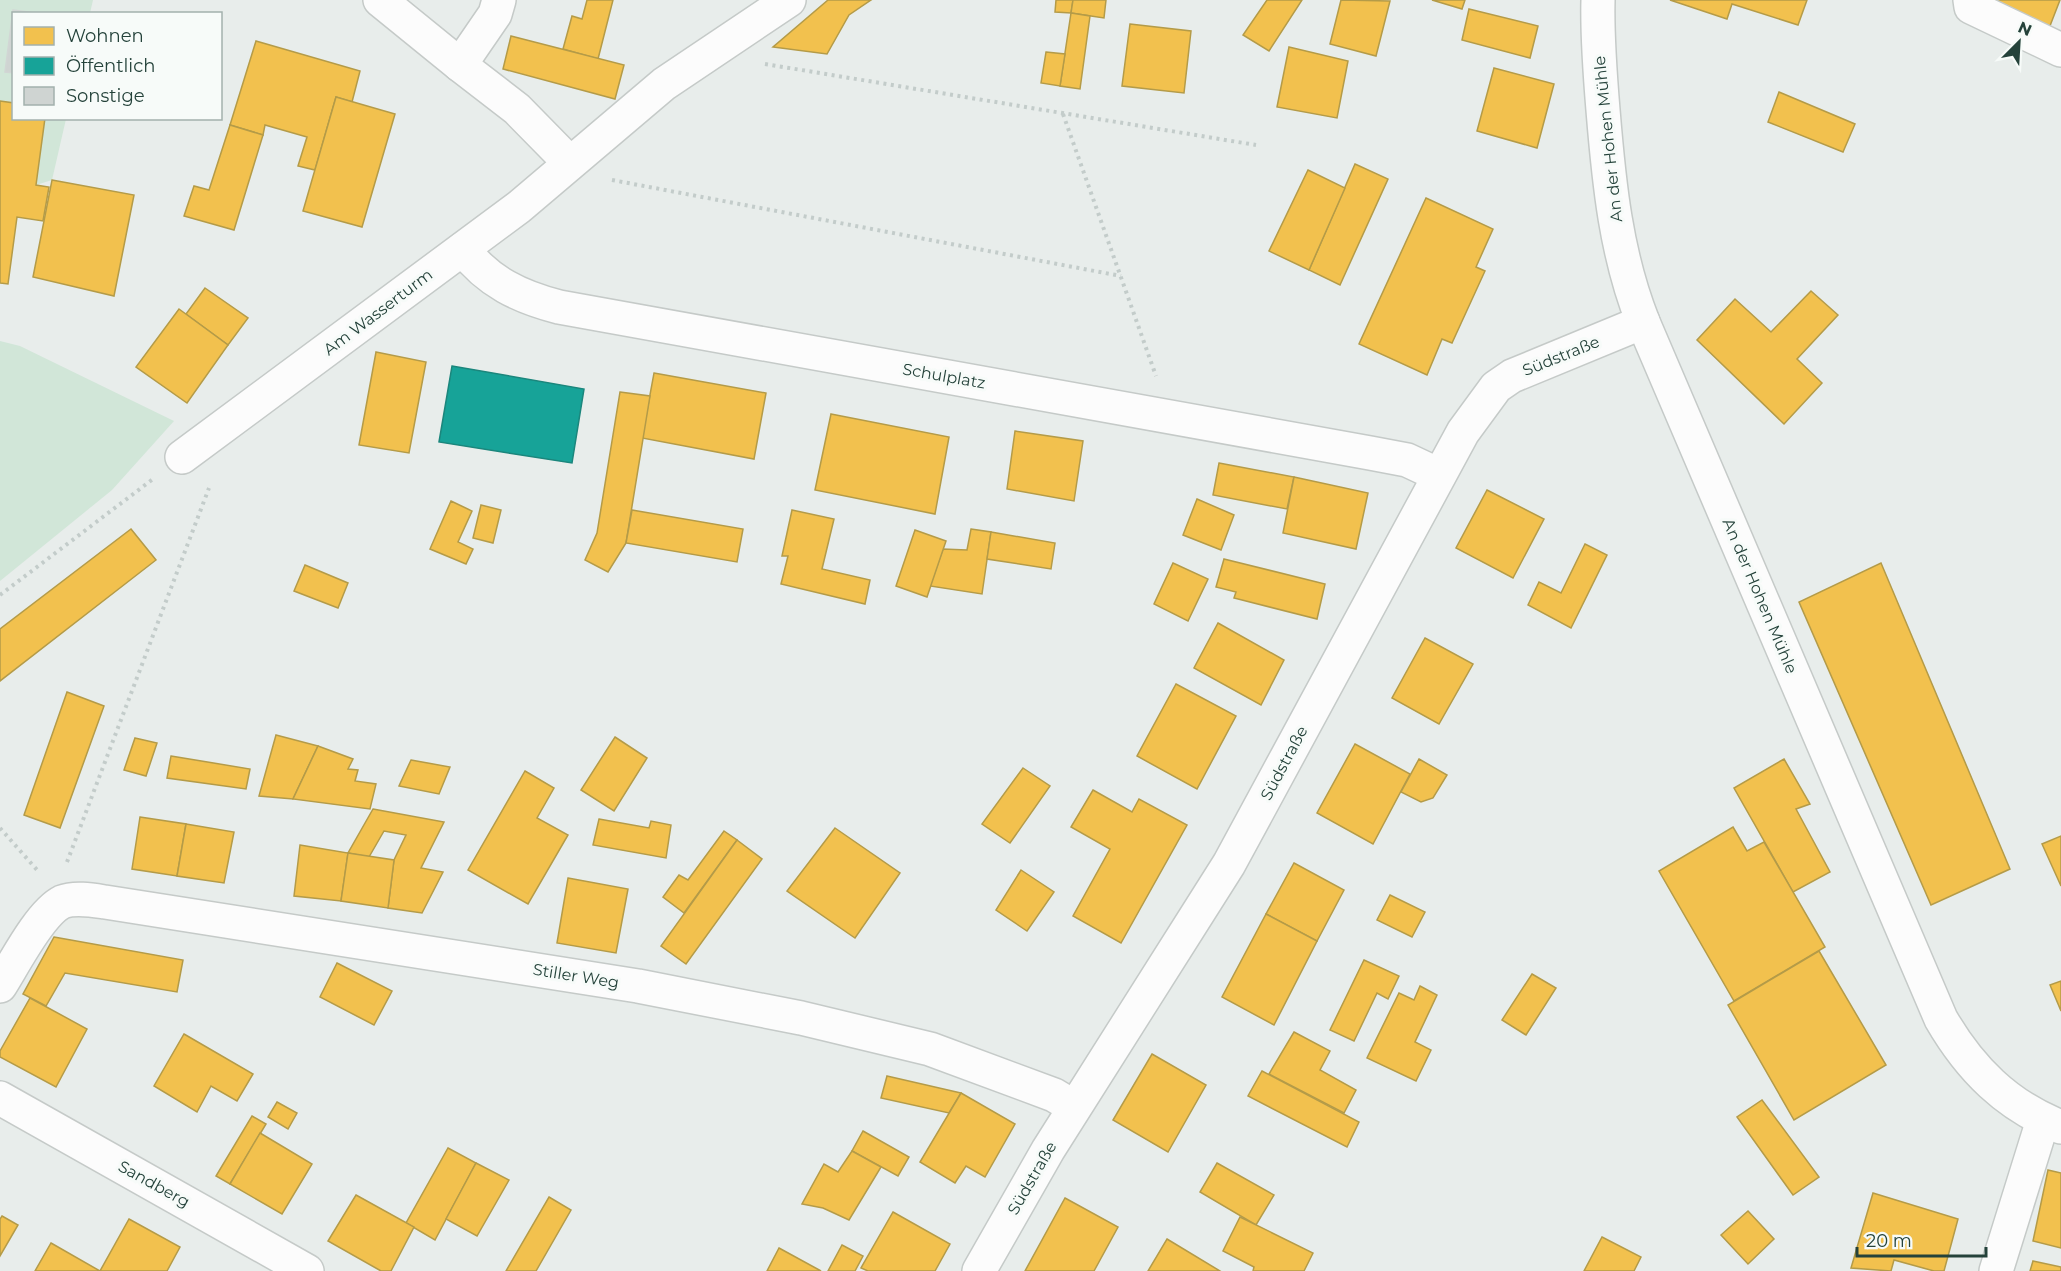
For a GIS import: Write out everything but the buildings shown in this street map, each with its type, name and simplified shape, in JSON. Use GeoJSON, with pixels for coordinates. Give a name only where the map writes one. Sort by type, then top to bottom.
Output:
{"type":"FeatureCollection","features":[{"type":"Feature","properties":{"kind":"street"},"geometry":{"type":"LineString","coordinates":[[380,0],[517,109],[570,163]]}},
{"type":"Feature","properties":{"kind":"street"},"geometry":{"type":"LineString","coordinates":[[460,65],[495,14],[499,0]]}},
{"type":"Feature","properties":{"kind":"street","name":"Am Wasserturm"},"geometry":{"type":"LineString","coordinates":[[182,457],[463,249],[664,84],[789,0]]}},
{"type":"Feature","properties":{"kind":"street","name":"An der Hohen Mühle"},"geometry":{"type":"LineString","coordinates":[[1598,0],[1599,55],[1609,184],[1620,251],[1629,285],[1643,322],[1941,1019],[1959,1049],[1984,1079],[2013,1102],[2052,1123]]}},
{"type":"Feature","properties":{"kind":"street"},"geometry":{"type":"LineString","coordinates":[[1970,0],[1971,7],[2061,50]]}},
{"type":"Feature","properties":{"kind":"street","name":"Schulplatz"},"geometry":{"type":"LineString","coordinates":[[463,249],[476,266],[497,282],[525,298],[559,307],[1407,460],[1438,475]]}},
{"type":"Feature","properties":{"kind":"street","name":"Südstraße"},"geometry":{"type":"LineString","coordinates":[[979,1271],[1074,1107],[1229,864],[1463,432],[1496,387],[1512,376],[1643,322]]}},
{"type":"Feature","properties":{"kind":"street","name":"Stiller Weg"},"geometry":{"type":"LineString","coordinates":[[64,902],[80,899],[105,902],[710,999],[930,1048],[1054,1095],[1074,1107]]}},
{"type":"Feature","properties":{"kind":"street"},"geometry":{"type":"LineString","coordinates":[[0,986],[50,911],[64,902]]}},
{"type":"Feature","properties":{"kind":"street","name":"Sandberg"},"geometry":{"type":"LineString","coordinates":[[0,1098],[307,1271]]}},
{"type":"Feature","properties":{"kind":"street"},"geometry":{"type":"LineString","coordinates":[[1996,1271],[2052,1123]]}},
{"type":"Feature","properties":{"kind":"path"},"geometry":{"type":"LineString","coordinates":[[731,40],[745,55],[763,64],[1256,145]]}},
{"type":"Feature","properties":{"kind":"path"},"geometry":{"type":"LineString","coordinates":[[1063,114],[1171,417]]}},
{"type":"Feature","properties":{"kind":"path"},"geometry":{"type":"LineString","coordinates":[[570,163],[594,176],[1121,276]]}},
{"type":"Feature","properties":{"kind":"path"},"geometry":{"type":"LineString","coordinates":[[0,595],[182,457]]}},
{"type":"Feature","properties":{"kind":"path"},"geometry":{"type":"LineString","coordinates":[[64,902],[66,866],[210,486]]}},
{"type":"Feature","properties":{"kind":"path"},"geometry":{"type":"LineString","coordinates":[[0,828],[64,902]]}},
{"type":"Feature","properties":{"kind":"green space"},"geometry":{"type":"Polygon","coordinates":[[[0,0],[93,0],[90,12],[12,12],[12,120],[66,120],[52,180],[36,185],[0,180],[0,0]]]}},
{"type":"Feature","properties":{"kind":"green space"},"geometry":{"type":"Polygon","coordinates":[[[0,341],[20,346],[174,421],[112,490],[0,581],[0,341]]]}}]}
